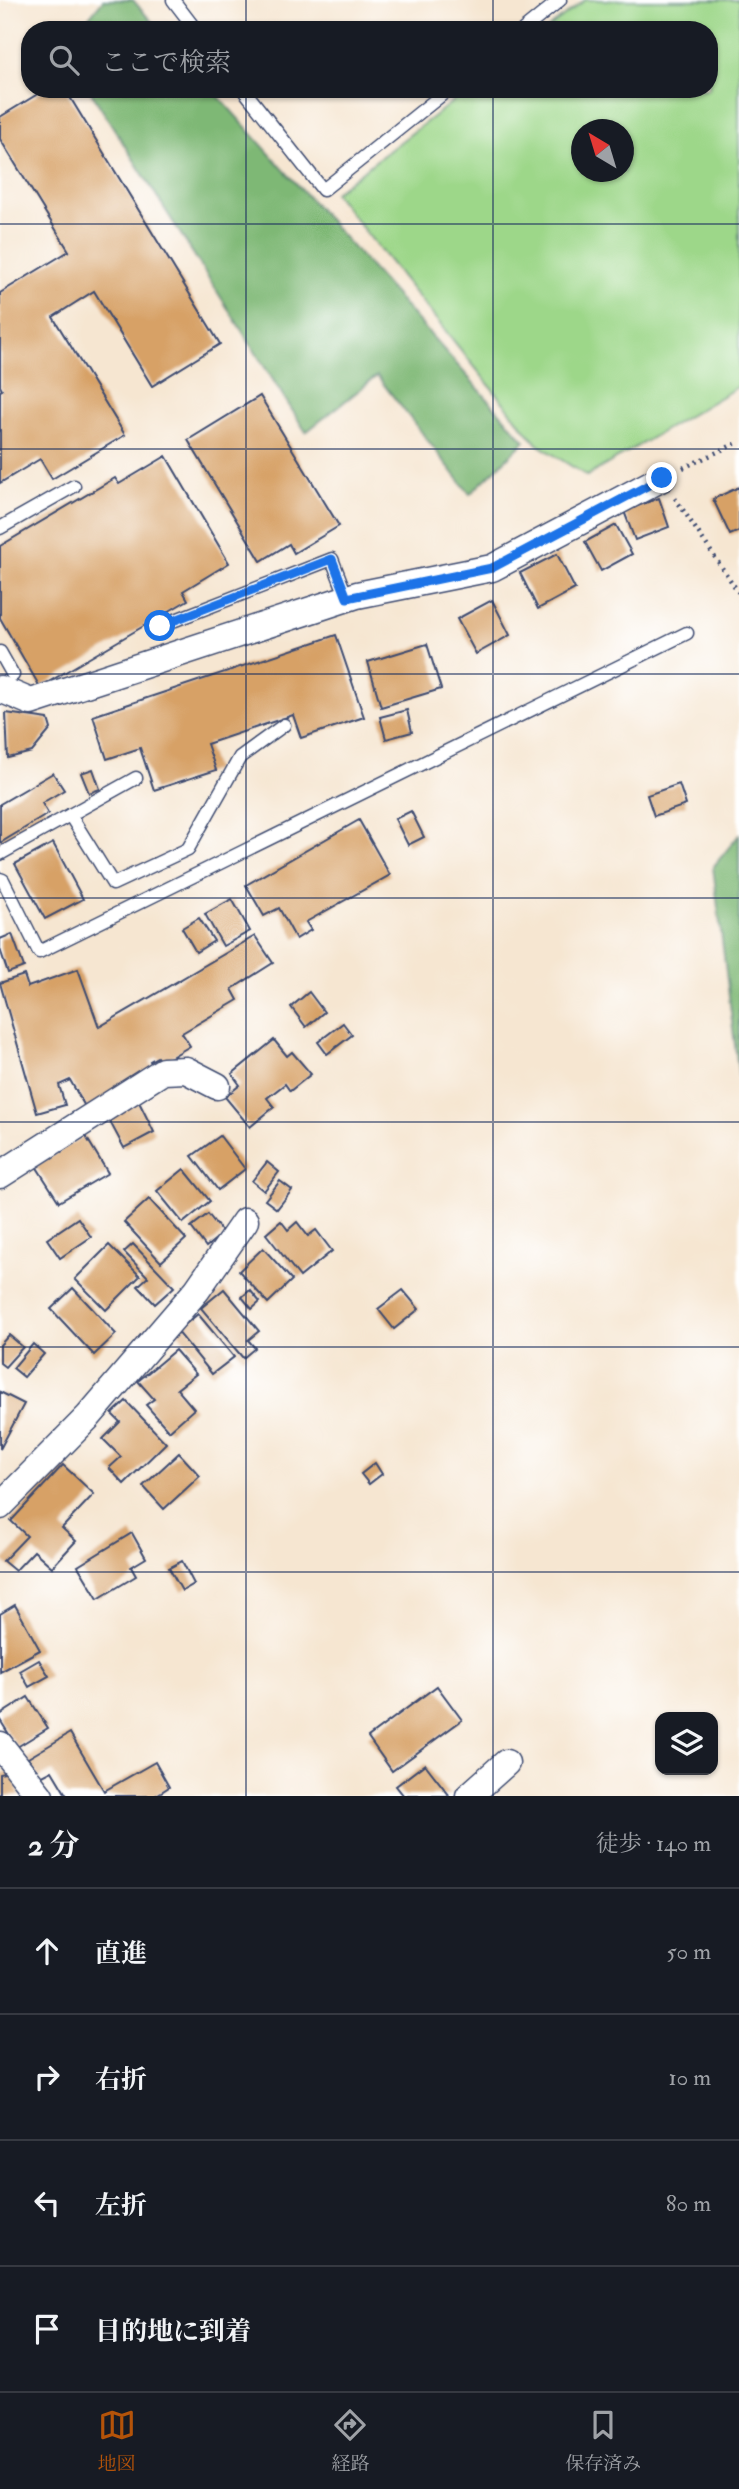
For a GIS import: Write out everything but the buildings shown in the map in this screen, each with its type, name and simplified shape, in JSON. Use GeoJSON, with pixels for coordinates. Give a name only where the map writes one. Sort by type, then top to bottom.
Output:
{"type":"FeatureCollection","features":[{"type":"Feature","properties":{"kind":"street"},"geometry":{"type":"LineString","coordinates":[[7,682],[31,702],[347,598],[492,568],[662,478]]}},
{"type":"Feature","properties":{"kind":"street"},"geometry":{"type":"LineString","coordinates":[[0,1175],[163,1071],[186,1070],[216,1086]]}},
{"type":"Feature","properties":{"kind":"street"},"geometry":{"type":"LineString","coordinates":[[0,1506],[88,1417],[197,1290],[245,1221]]}},
{"type":"Feature","properties":{"kind":"street"},"geometry":{"type":"LineString","coordinates":[[0,1745],[40,1796]]}},
{"type":"Feature","properties":{"kind":"street"},"geometry":{"type":"LineString","coordinates":[[469,1796],[506,1763]]}},
{"type":"Feature","properties":{"kind":"lane"},"geometry":{"type":"LineString","coordinates":[[173,0],[189,21]]}},
{"type":"Feature","properties":{"kind":"lane"},"geometry":{"type":"LineString","coordinates":[[534,21],[560,0]]}},
{"type":"Feature","properties":{"kind":"lane"},"geometry":{"type":"LineString","coordinates":[[250,98],[323,190],[438,98]]}},
{"type":"Feature","properties":{"kind":"lane"},"geometry":{"type":"LineString","coordinates":[[0,528],[74,485]]}},
{"type":"Feature","properties":{"kind":"lane"},"geometry":{"type":"LineString","coordinates":[[160,626],[332,559],[347,598]]}},
{"type":"Feature","properties":{"kind":"lane"},"geometry":{"type":"LineString","coordinates":[[0,879],[4,880],[39,952],[687,633]]}},
{"type":"Feature","properties":{"kind":"lane"},"geometry":{"type":"LineString","coordinates":[[0,652],[7,682]]}},
{"type":"Feature","properties":{"kind":"lane"},"geometry":{"type":"LineString","coordinates":[[70,815],[113,884],[188,849],[240,757],[284,725]]}},
{"type":"Feature","properties":{"kind":"lane"},"geometry":{"type":"LineString","coordinates":[[0,855],[136,778]]}},
{"type":"Feature","properties":{"kind":"path"},"geometry":{"type":"LineString","coordinates":[[739,442],[662,478],[739,593]]}},
{"type":"Feature","properties":{"kind":"green space"},"geometry":{"type":"Polygon","coordinates":[[[103,0],[133,0],[151,21],[86,21],[103,0]]]}},
{"type":"Feature","properties":{"kind":"green space"},"geometry":{"type":"Polygon","coordinates":[[[585,0],[739,0],[739,386],[587,476],[537,444],[334,193],[457,98],[718,98],[718,21],[558,21],[585,0]]]}},
{"type":"Feature","properties":{"kind":"green space"},"geometry":{"type":"Polygon","coordinates":[[[95,98],[220,98],[525,441],[470,494],[377,376],[306,432],[95,98]]]}},
{"type":"Feature","properties":{"kind":"green space"},"geometry":{"type":"Polygon","coordinates":[[[739,835],[739,1077],[713,867],[739,835]]]}},
{"type":"Feature","properties":{"kind":"route"},"geometry":{"type":"LineString","coordinates":[[160,626],[332,559],[347,598],[492,568],[662,478]]}}]}
